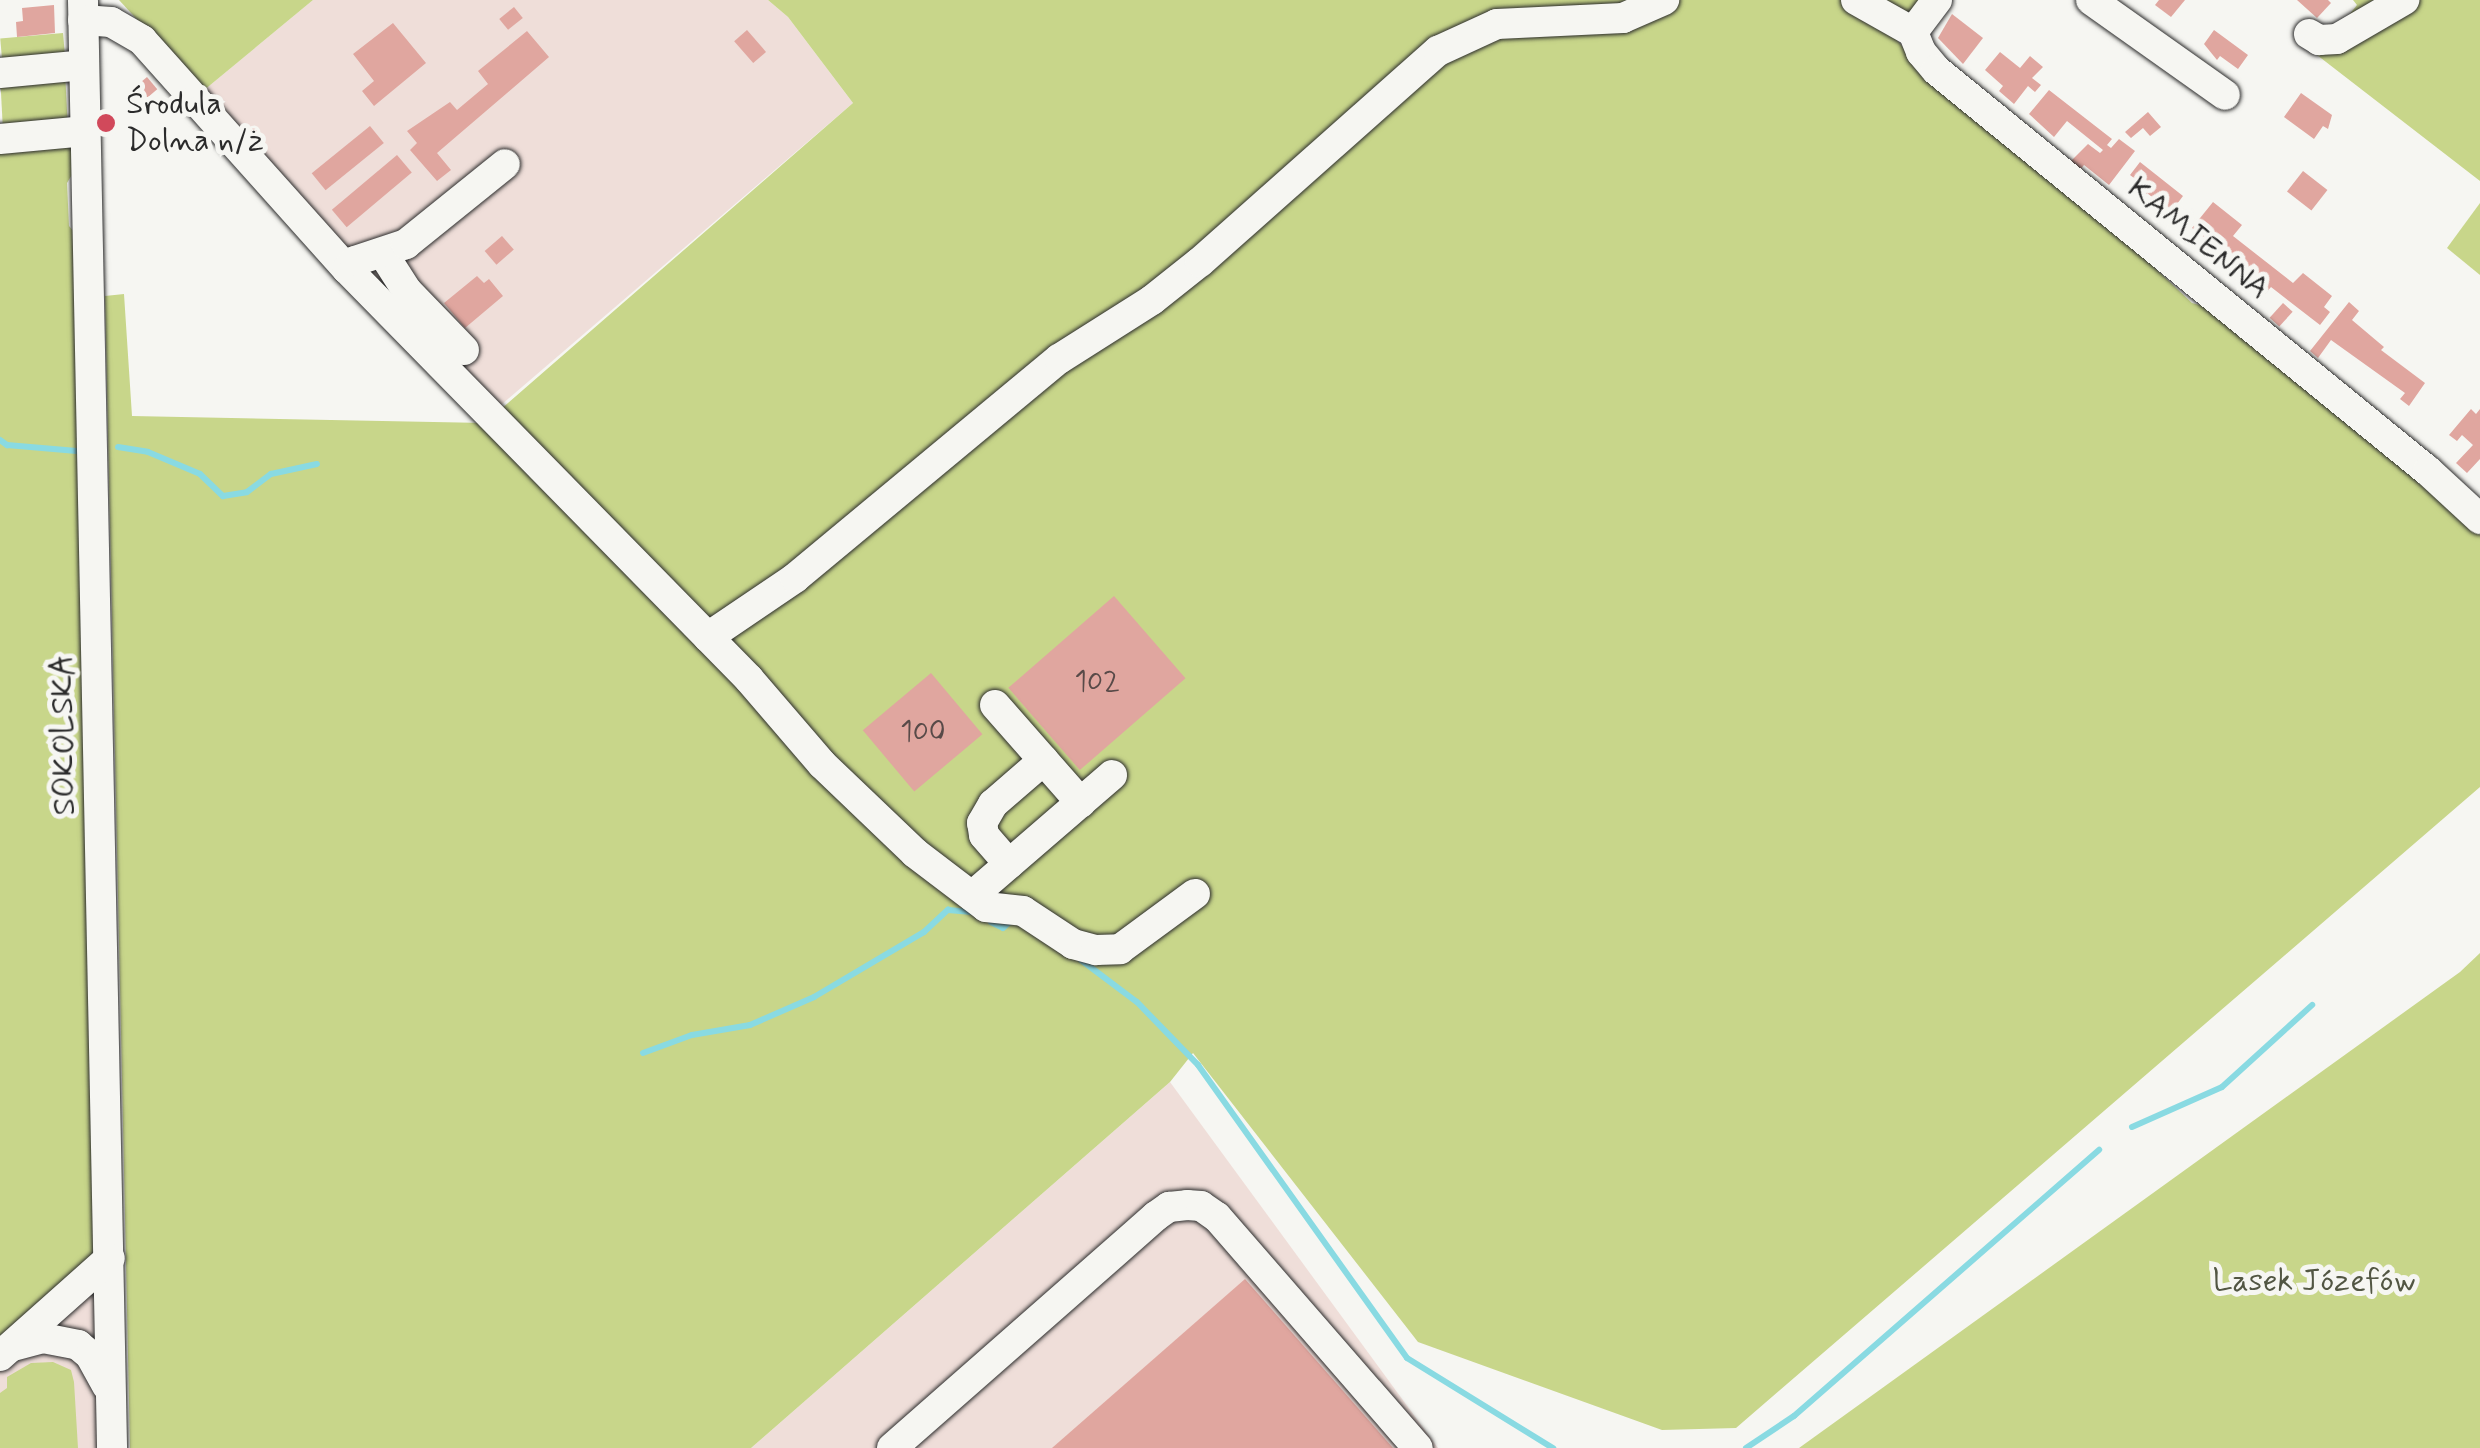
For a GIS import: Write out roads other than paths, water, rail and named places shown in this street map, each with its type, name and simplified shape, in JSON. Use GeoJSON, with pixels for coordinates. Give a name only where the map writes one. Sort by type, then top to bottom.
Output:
{"type":"FeatureCollection","features":[{"type":"Feature","properties":{"kind":"street"},"geometry":{"type":"LineString","coordinates":[[708,637],[774,595],[1059,360],[1152,300],[1200,262],[1438,51],[1458,38],[1497,24],[1623,18],[1664,0]]}},
{"type":"Feature","properties":{"kind":"street"},"geometry":{"type":"LineString","coordinates":[[1856,0],[1913,32],[1937,0]]}},
{"type":"Feature","properties":{"kind":"street"},"geometry":{"type":"LineString","coordinates":[[2090,0],[2226,96]]}},
{"type":"Feature","properties":{"kind":"street"},"geometry":{"type":"LineString","coordinates":[[2309,34],[2319,40],[2337,39],[2404,0]]}},
{"type":"Feature","properties":{"kind":"street","name":"SOKOLSKA"},"geometry":{"type":"LineString","coordinates":[[112,1448],[83,10],[142,40],[346,269],[708,637],[895,836],[972,896]]}},
{"type":"Feature","properties":{"kind":"street","name":"KAMIENNA"},"geometry":{"type":"LineString","coordinates":[[1913,32],[1921,52],[1936,70],[2428,470],[2480,519]]}},
{"type":"Feature","properties":{"kind":"street"},"geometry":{"type":"LineString","coordinates":[[0,73],[84,66]]}},
{"type":"Feature","properties":{"kind":"street"},"geometry":{"type":"LineString","coordinates":[[0,139],[86,131]]}},
{"type":"Feature","properties":{"kind":"street"},"geometry":{"type":"LineString","coordinates":[[346,269],[355,261],[384,255],[406,244],[505,164]]}},
{"type":"Feature","properties":{"kind":"street"},"geometry":{"type":"LineString","coordinates":[[384,255],[407,291],[464,350]]}},
{"type":"Feature","properties":{"kind":"street"},"geometry":{"type":"LineString","coordinates":[[996,704],[1080,803]]}},
{"type":"Feature","properties":{"kind":"street"},"geometry":{"type":"LineString","coordinates":[[1009,864],[984,835],[982,823],[993,804],[1044,760]]}},
{"type":"Feature","properties":{"kind":"street"},"geometry":{"type":"LineString","coordinates":[[1112,775],[972,896],[986,907],[1023,911],[1073,944],[1096,950],[1120,950],[1195,894]]}},
{"type":"Feature","properties":{"kind":"street"},"geometry":{"type":"LineString","coordinates":[[892,1448],[1156,1216],[1169,1207],[1187,1205],[1201,1206],[1217,1216],[1418,1448]]}},
{"type":"Feature","properties":{"kind":"street"},"geometry":{"type":"LineString","coordinates":[[6,1351],[110,1258]]}},
{"type":"Feature","properties":{"kind":"street"},"geometry":{"type":"LineString","coordinates":[[6,1351],[43,1338],[78,1345],[90,1354],[111,1393]]}},
{"type":"Feature","properties":{"kind":"waterway"},"geometry":{"type":"LineString","coordinates":[[0,440],[7,445],[77,451]]}},
{"type":"Feature","properties":{"kind":"waterway"},"geometry":{"type":"LineString","coordinates":[[118,447],[148,452],[200,474],[223,496],[247,492],[271,474],[317,464]]}},
{"type":"Feature","properties":{"kind":"waterway"},"geometry":{"type":"LineString","coordinates":[[643,1053],[692,1035],[750,1025],[814,997],[924,932],[948,910],[972,912]]}},
{"type":"Feature","properties":{"kind":"waterway"},"geometry":{"type":"LineString","coordinates":[[991,922],[1003,928],[1013,919]]}},
{"type":"Feature","properties":{"kind":"waterway"},"geometry":{"type":"LineString","coordinates":[[1081,960],[1137,1002],[1198,1065],[1407,1358],[1553,1448]]}},
{"type":"Feature","properties":{"kind":"waterway"},"geometry":{"type":"LineString","coordinates":[[2132,1127],[2222,1087],[2312,1005]]}},
{"type":"Feature","properties":{"kind":"waterway"},"geometry":{"type":"LineString","coordinates":[[1746,1448],[1794,1416],[2099,1150]]}},
{"type":"Feature","properties":{"kind":"place","name":"Środula Dolna n/ż"},"geometry":{"type":"Point","coordinates":[106,123]}},
{"type":"Feature","properties":{"kind":"park label","name":"Lasek Józefów"},"geometry":{"type":"Point","coordinates":[2314,1281]}}]}
